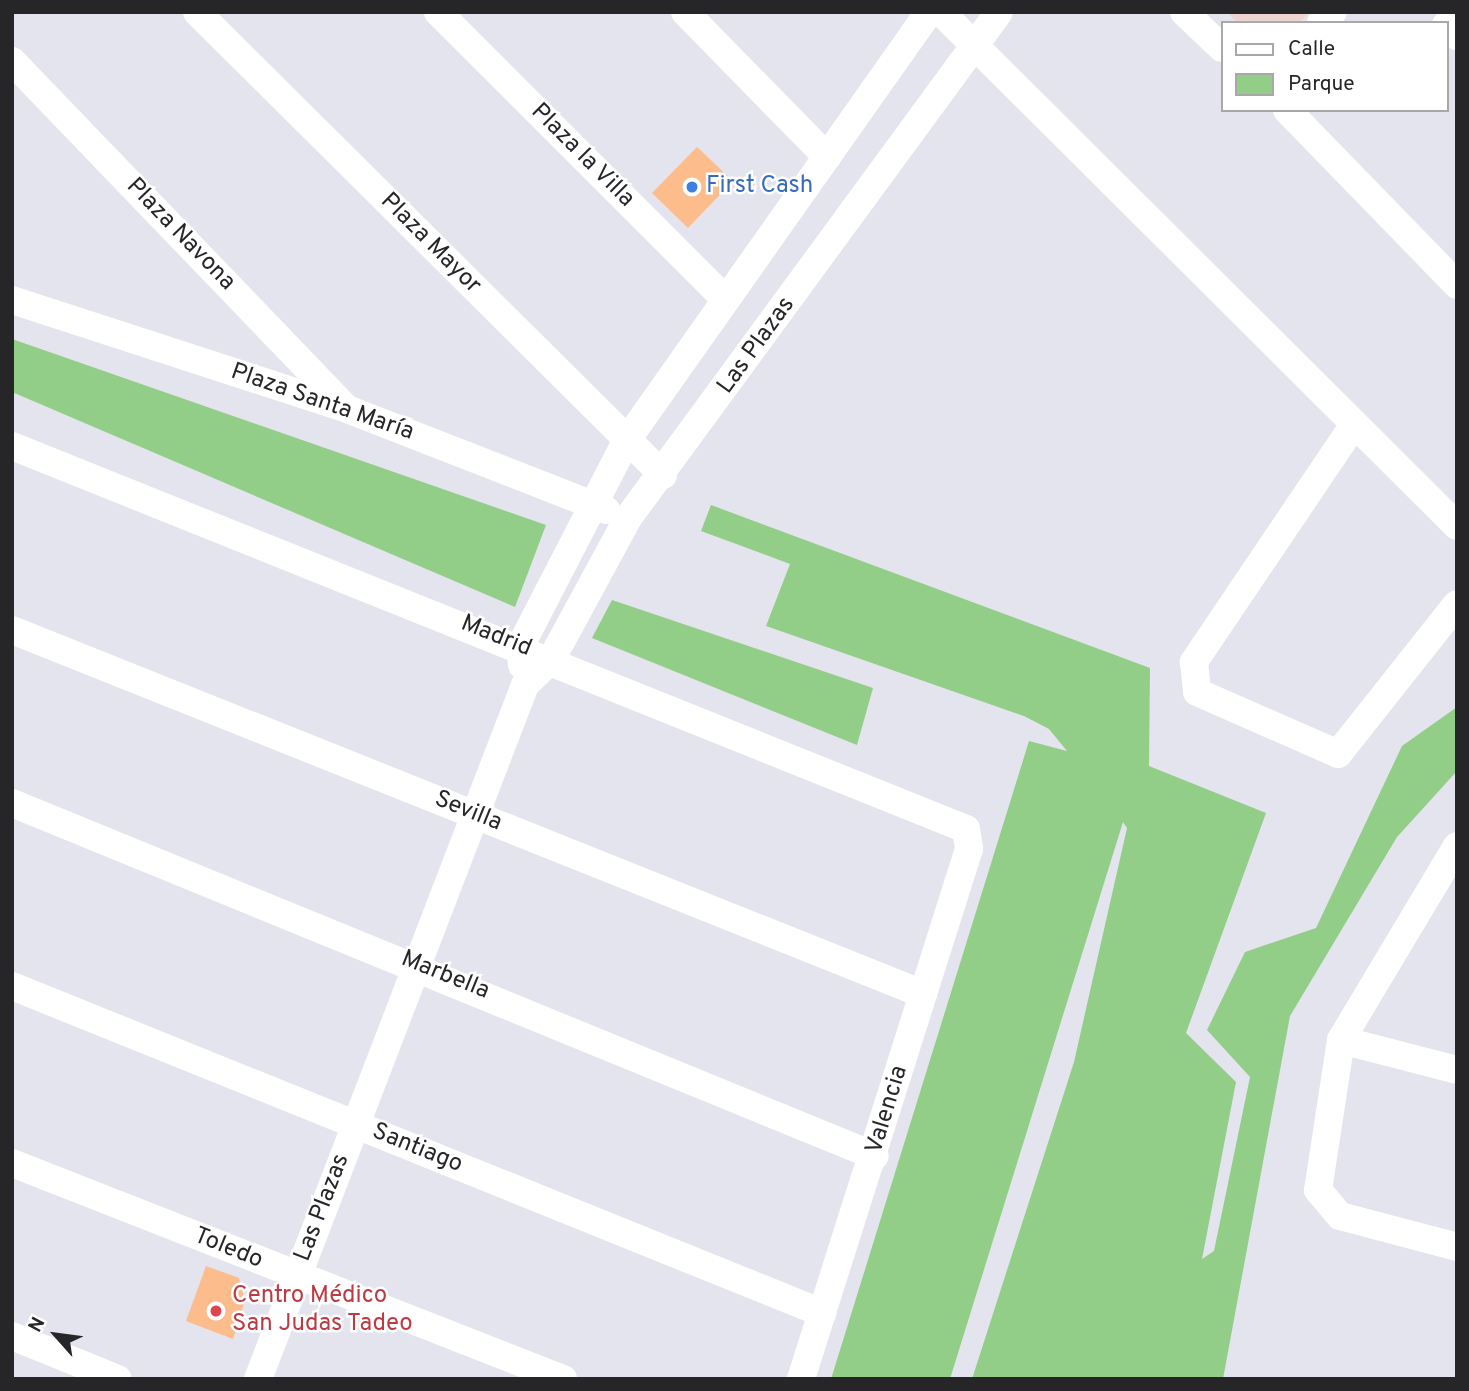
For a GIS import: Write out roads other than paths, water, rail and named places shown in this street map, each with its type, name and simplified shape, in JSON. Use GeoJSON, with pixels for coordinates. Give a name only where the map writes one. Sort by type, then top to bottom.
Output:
{"type":"FeatureCollection","features":[{"type":"Feature","properties":{"kind":"street","name":"Plaza Mayor"},"geometry":{"type":"LineString","coordinates":[[197,12],[663,475]]}},
{"type":"Feature","properties":{"kind":"street","name":"Plaza la Villa"},"geometry":{"type":"LineString","coordinates":[[438,12],[725,299]]}},
{"type":"Feature","properties":{"kind":"street"},"geometry":{"type":"LineString","coordinates":[[685,12],[827,157]]}},
{"type":"Feature","properties":{"kind":"street"},"geometry":{"type":"LineString","coordinates":[[520,647],[591,504],[627,440],[929,12]]}},
{"type":"Feature","properties":{"kind":"street"},"geometry":{"type":"LineString","coordinates":[[941,12],[1353,426],[1457,526]]}},
{"type":"Feature","properties":{"kind":"street","name":"Las Plazas"},"geometry":{"type":"LineString","coordinates":[[258,1379],[525,685],[551,660],[628,518],[663,475],[999,12]]}},
{"type":"Feature","properties":{"kind":"street"},"geometry":{"type":"LineString","coordinates":[[1184,12],[1220,46]]}},
{"type":"Feature","properties":{"kind":"street","name":"Plaza Navona"},"geometry":{"type":"LineString","coordinates":[[12,61],[347,409]]}},
{"type":"Feature","properties":{"kind":"street"},"geometry":{"type":"LineString","coordinates":[[1289,112],[1457,285]]}},
{"type":"Feature","properties":{"kind":"street","name":"Plaza Santa María"},"geometry":{"type":"LineString","coordinates":[[12,300],[347,409],[628,518]]}},
{"type":"Feature","properties":{"kind":"street"},"geometry":{"type":"LineString","coordinates":[[1353,426],[1194,662],[1197,692],[1338,754],[1457,604]]}},
{"type":"Feature","properties":{"kind":"street","name":"Madrid"},"geometry":{"type":"LineString","coordinates":[[12,446],[958,820],[969,839]]}},
{"type":"Feature","properties":{"kind":"street","name":"Sevilla"},"geometry":{"type":"LineString","coordinates":[[12,630],[923,993]]}},
{"type":"Feature","properties":{"kind":"street","name":"Las Plazas"},"geometry":{"type":"LineString","coordinates":[[520,647],[525,685]]}},
{"type":"Feature","properties":{"kind":"street","name":"Marbella"},"geometry":{"type":"LineString","coordinates":[[12,803],[419,965],[875,1156]]}},
{"type":"Feature","properties":{"kind":"street","name":"Valencia"},"geometry":{"type":"LineString","coordinates":[[801,1379],[875,1156],[969,839]]}},
{"type":"Feature","properties":{"kind":"street"},"geometry":{"type":"LineString","coordinates":[[1457,846],[1448,871],[1341,1040],[1318,1190],[1340,1216],[1457,1247]]}},
{"type":"Feature","properties":{"kind":"street","name":"Santiago"},"geometry":{"type":"LineString","coordinates":[[12,985],[822,1313]]}},
{"type":"Feature","properties":{"kind":"street"},"geometry":{"type":"LineString","coordinates":[[1341,1040],[1457,1070]]}},
{"type":"Feature","properties":{"kind":"street","name":"Toledo"},"geometry":{"type":"LineString","coordinates":[[12,1163],[563,1379]]}},
{"type":"Feature","properties":{"kind":"street"},"geometry":{"type":"LineString","coordinates":[[12,1336],[118,1379]]}},
{"type":"Feature","properties":{"kind":"place","name":"First Cash"},"geometry":{"type":"Point","coordinates":[692,187]}},
{"type":"Feature","properties":{"kind":"place","name":"Centro Médico San Judas Tadeo"},"geometry":{"type":"Point","coordinates":[216,1311]}}]}
